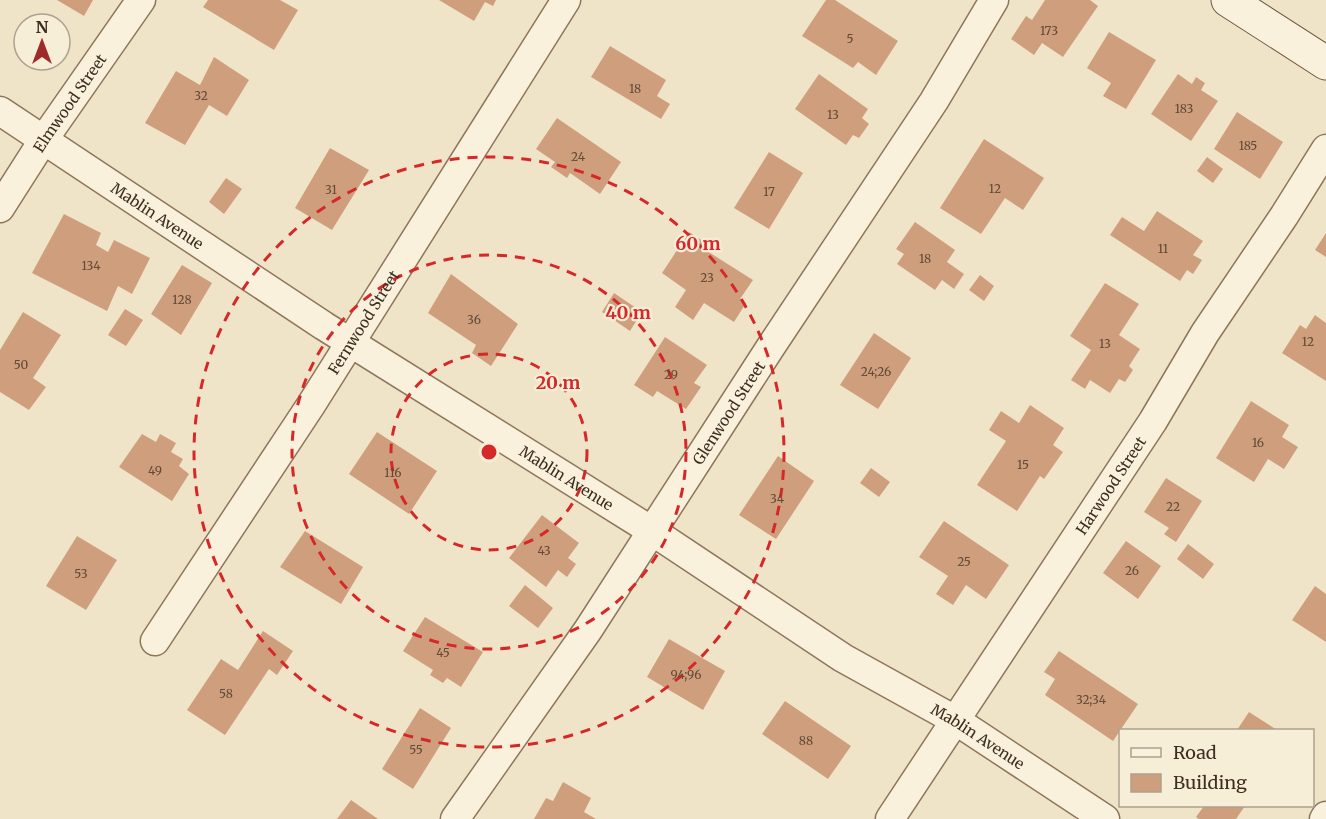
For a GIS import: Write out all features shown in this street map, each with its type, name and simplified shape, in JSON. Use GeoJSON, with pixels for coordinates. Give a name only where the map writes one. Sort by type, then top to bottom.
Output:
{"type":"FeatureCollection","features":[{"type":"Feature","properties":{"kind":"main road"},"geometry":{"type":"LineString","coordinates":[[1228,0],[1326,63]]}},
{"type":"Feature","properties":{"kind":"street","name":"Elmwood Street"},"geometry":{"type":"LineString","coordinates":[[0,208],[44,139],[141,0]]}},
{"type":"Feature","properties":{"kind":"street","name":"Fernwood Street"},"geometry":{"type":"LineString","coordinates":[[155,641],[350,342],[566,0]]}},
{"type":"Feature","properties":{"kind":"street","name":"Glenwood Street"},"geometry":{"type":"LineString","coordinates":[[454,819],[588,630],[770,348],[934,101],[994,0]]}},
{"type":"Feature","properties":{"kind":"street","name":"Mablin Avenue"},"geometry":{"type":"LineString","coordinates":[[0,111],[350,342],[652,531],[843,658],[955,720],[1106,819]]}},
{"type":"Feature","properties":{"kind":"street","name":"Harwood Street"},"geometry":{"type":"LineString","coordinates":[[890,819],[1153,421],[1205,333],[1326,149]]}},
{"type":"Feature","properties":{"kind":"building"},"geometry":{"type":"Polygon","coordinates":[[[57,0],[93,0],[84,16],[57,0]]]}},
{"type":"Feature","properties":{"kind":"building"},"geometry":{"type":"Polygon","coordinates":[[[208,0],[280,0],[298,10],[274,50],[203,7],[208,0]]]}},
{"type":"Feature","properties":{"kind":"building"},"geometry":{"type":"Polygon","coordinates":[[[439,0],[496,0],[493,6],[485,2],[474,21],[439,0]]]}},
{"type":"Feature","properties":{"kind":"building"},"geometry":{"type":"Polygon","coordinates":[[[826,0],[835,0],[898,41],[876,75],[858,62],[853,68],[802,36],[826,0]]]}},
{"type":"Feature","properties":{"kind":"building"},"geometry":{"type":"Polygon","coordinates":[[[1045,0],[1090,0],[1098,6],[1063,57],[1042,43],[1034,55],[1011,39],[1026,16],[1032,20],[1045,0]]]}},
{"type":"Feature","properties":{"kind":"building"},"geometry":{"type":"Polygon","coordinates":[[[1109,32],[1156,60],[1126,109],[1103,96],[1111,83],[1087,68],[1109,32]]]}},
{"type":"Feature","properties":{"kind":"building"},"geometry":{"type":"Polygon","coordinates":[[[610,46],[666,80],[657,96],[670,104],[661,119],[591,77],[610,46]]]}},
{"type":"Feature","properties":{"kind":"building"},"geometry":{"type":"Polygon","coordinates":[[[214,57],[249,80],[227,116],[209,105],[185,145],[145,123],[176,71],[200,85],[214,57]]]}},
{"type":"Feature","properties":{"kind":"building"},"geometry":{"type":"Polygon","coordinates":[[[819,74],[868,109],[862,118],[869,124],[859,138],[853,135],[846,145],[795,109],[819,74]]]}},
{"type":"Feature","properties":{"kind":"building"},"geometry":{"type":"Polygon","coordinates":[[[1178,74],[1192,84],[1196,77],[1205,83],[1201,90],[1218,101],[1191,141],[1151,114],[1178,74]]]}},
{"type":"Feature","properties":{"kind":"building"},"geometry":{"type":"Polygon","coordinates":[[[1237,112],[1283,142],[1260,179],[1214,149],[1237,112]]]}},
{"type":"Feature","properties":{"kind":"building"},"geometry":{"type":"Polygon","coordinates":[[[557,118],[621,162],[600,194],[570,173],[567,178],[551,167],[555,162],[536,149],[557,118]]]}},
{"type":"Feature","properties":{"kind":"building"},"geometry":{"type":"Polygon","coordinates":[[[984,139],[1044,178],[1023,210],[1005,198],[981,234],[940,208],[984,139]]]}},
{"type":"Feature","properties":{"kind":"building"},"geometry":{"type":"Polygon","coordinates":[[[330,148],[369,170],[332,230],[295,208],[330,148]]]}},
{"type":"Feature","properties":{"kind":"building"},"geometry":{"type":"Polygon","coordinates":[[[769,152],[803,173],[769,229],[734,208],[769,152]]]}},
{"type":"Feature","properties":{"kind":"building"},"geometry":{"type":"Polygon","coordinates":[[[1207,157],[1223,169],[1213,183],[1197,171],[1207,157]]]}},
{"type":"Feature","properties":{"kind":"building"},"geometry":{"type":"Polygon","coordinates":[[[226,178],[242,189],[224,214],[209,202],[226,178]]]}},
{"type":"Feature","properties":{"kind":"building"},"geometry":{"type":"Polygon","coordinates":[[[1157,211],[1203,241],[1193,255],[1202,260],[1193,274],[1187,270],[1180,281],[1110,235],[1122,217],[1144,231],[1157,211]]]}},
{"type":"Feature","properties":{"kind":"building"},"geometry":{"type":"Polygon","coordinates":[[[64,214],[101,233],[96,245],[108,252],[114,240],[150,258],[132,294],[118,286],[107,311],[32,273],[64,214]]]}},
{"type":"Feature","properties":{"kind":"building"},"geometry":{"type":"Polygon","coordinates":[[[915,222],[955,250],[947,262],[964,274],[954,289],[942,280],[935,290],[897,264],[904,254],[896,249],[915,222]]]}},
{"type":"Feature","properties":{"kind":"building"},"geometry":{"type":"Polygon","coordinates":[[[689,232],[709,245],[707,251],[753,280],[740,299],[746,303],[734,322],[704,303],[693,320],[675,307],[686,290],[662,273],[689,232]]]}},
{"type":"Feature","properties":{"kind":"building"},"geometry":{"type":"Polygon","coordinates":[[[1326,233],[1326,257],[1315,250],[1326,233]]]}},
{"type":"Feature","properties":{"kind":"building"},"geometry":{"type":"Polygon","coordinates":[[[182,265],[212,283],[181,335],[151,314],[182,265]]]}},
{"type":"Feature","properties":{"kind":"building"},"geometry":{"type":"Polygon","coordinates":[[[451,274],[518,324],[491,366],[472,353],[476,345],[428,313],[451,274]]]}},
{"type":"Feature","properties":{"kind":"building"},"geometry":{"type":"Polygon","coordinates":[[[980,275],[994,286],[984,301],[969,290],[980,275]]]}},
{"type":"Feature","properties":{"kind":"building"},"geometry":{"type":"Polygon","coordinates":[[[1105,283],[1139,304],[1119,335],[1140,349],[1129,366],[1133,370],[1125,382],[1119,379],[1110,393],[1090,380],[1085,389],[1071,380],[1091,350],[1070,336],[1105,283]]]}},
{"type":"Feature","properties":{"kind":"building"},"geometry":{"type":"Polygon","coordinates":[[[614,293],[642,312],[630,331],[602,312],[614,293]]]}},
{"type":"Feature","properties":{"kind":"building"},"geometry":{"type":"Polygon","coordinates":[[[125,309],[143,320],[126,346],[108,335],[125,309]]]}},
{"type":"Feature","properties":{"kind":"building"},"geometry":{"type":"Polygon","coordinates":[[[23,312],[61,335],[33,378],[46,387],[29,410],[0,392],[0,350],[23,312]]]}},
{"type":"Feature","properties":{"kind":"building"},"geometry":{"type":"Polygon","coordinates":[[[1315,315],[1326,323],[1326,381],[1282,353],[1300,325],[1306,329],[1315,315]]]}},
{"type":"Feature","properties":{"kind":"building"},"geometry":{"type":"Polygon","coordinates":[[[874,333],[911,358],[878,409],[840,385],[874,333]]]}},
{"type":"Feature","properties":{"kind":"building"},"geometry":{"type":"Polygon","coordinates":[[[665,337],[707,365],[694,383],[701,387],[686,409],[657,391],[653,397],[634,385],[665,337]]]}},
{"type":"Feature","properties":{"kind":"building"},"geometry":{"type":"Polygon","coordinates":[[[1251,401],[1289,425],[1282,437],[1298,447],[1284,469],[1268,459],[1254,482],[1216,458],[1251,401]]]}},
{"type":"Feature","properties":{"kind":"building"},"geometry":{"type":"Polygon","coordinates":[[[1030,405],[1064,428],[1053,445],[1063,452],[1044,479],[1040,476],[1017,511],[977,485],[1006,441],[989,430],[1001,411],[1019,423],[1030,405]]]}},
{"type":"Feature","properties":{"kind":"building"},"geometry":{"type":"Polygon","coordinates":[[[377,432],[437,471],[409,514],[349,474],[377,432]]]}},
{"type":"Feature","properties":{"kind":"building"},"geometry":{"type":"Polygon","coordinates":[[[142,434],[156,442],[160,434],[176,443],[171,452],[183,459],[179,466],[189,474],[172,501],[119,467],[142,434]]]}},
{"type":"Feature","properties":{"kind":"building"},"geometry":{"type":"Polygon","coordinates":[[[778,456],[814,481],[776,539],[739,515],[778,456]]]}},
{"type":"Feature","properties":{"kind":"building"},"geometry":{"type":"Polygon","coordinates":[[[871,468],[890,482],[879,497],[860,483],[871,468]]]}},
{"type":"Feature","properties":{"kind":"building"},"geometry":{"type":"Polygon","coordinates":[[[1166,478],[1202,501],[1176,542],[1164,534],[1169,528],[1144,512],[1166,478]]]}},
{"type":"Feature","properties":{"kind":"building"},"geometry":{"type":"Polygon","coordinates":[[[542,515],[579,543],[568,558],[576,564],[567,577],[558,570],[546,587],[509,558],[542,515]]]}},
{"type":"Feature","properties":{"kind":"building"},"geometry":{"type":"Polygon","coordinates":[[[944,521],[1009,565],[986,599],[966,585],[953,605],[936,594],[948,576],[919,557],[944,521]]]}},
{"type":"Feature","properties":{"kind":"building"},"geometry":{"type":"Polygon","coordinates":[[[305,531],[363,567],[341,604],[280,567],[305,531]]]}},
{"type":"Feature","properties":{"kind":"building"},"geometry":{"type":"Polygon","coordinates":[[[77,536],[117,560],[86,610],[46,586],[77,536]]]}},
{"type":"Feature","properties":{"kind":"building"},"geometry":{"type":"Polygon","coordinates":[[[1126,541],[1161,566],[1138,599],[1103,573],[1126,541]]]}},
{"type":"Feature","properties":{"kind":"building"},"geometry":{"type":"Polygon","coordinates":[[[1188,544],[1214,564],[1203,579],[1177,559],[1188,544]]]}},
{"type":"Feature","properties":{"kind":"building"},"geometry":{"type":"Polygon","coordinates":[[[525,585],[553,608],[538,628],[509,606],[525,585]]]}},
{"type":"Feature","properties":{"kind":"building"},"geometry":{"type":"Polygon","coordinates":[[[1315,586],[1326,594],[1326,642],[1292,620],[1315,586]]]}},
{"type":"Feature","properties":{"kind":"building"},"geometry":{"type":"Polygon","coordinates":[[[425,617],[483,652],[461,687],[447,678],[443,683],[430,675],[433,670],[403,651],[425,617]]]}},
{"type":"Feature","properties":{"kind":"building"},"geometry":{"type":"Polygon","coordinates":[[[263,631],[293,651],[277,675],[269,669],[225,735],[187,710],[221,659],[238,670],[263,631]]]}},
{"type":"Feature","properties":{"kind":"building"},"geometry":{"type":"Polygon","coordinates":[[[669,639],[725,671],[703,710],[647,677],[669,639]]]}},
{"type":"Feature","properties":{"kind":"building"},"geometry":{"type":"Polygon","coordinates":[[[1059,651],[1138,704],[1113,741],[1045,695],[1055,679],[1044,672],[1059,651]]]}},
{"type":"Feature","properties":{"kind":"building"},"geometry":{"type":"Polygon","coordinates":[[[785,701],[851,746],[828,779],[762,734],[785,701]]]}},
{"type":"Feature","properties":{"kind":"building"},"geometry":{"type":"Polygon","coordinates":[[[420,708],[451,728],[413,789],[382,769],[420,708]]]}},
{"type":"Feature","properties":{"kind":"building"},"geometry":{"type":"Polygon","coordinates":[[[1249,712],[1275,729],[1238,729],[1249,712]]]}},
{"type":"Feature","properties":{"kind":"building"},"geometry":{"type":"Polygon","coordinates":[[[563,782],[591,798],[584,812],[596,819],[534,819],[546,798],[553,801],[563,782]]]}},
{"type":"Feature","properties":{"kind":"building"},"geometry":{"type":"Polygon","coordinates":[[[351,800],[378,819],[337,819],[351,800]]]}},
{"type":"Feature","properties":{"kind":"building"},"geometry":{"type":"Polygon","coordinates":[[[1203,807],[1244,807],[1236,819],[1199,819],[1196,817],[1203,807]]]}}]}
